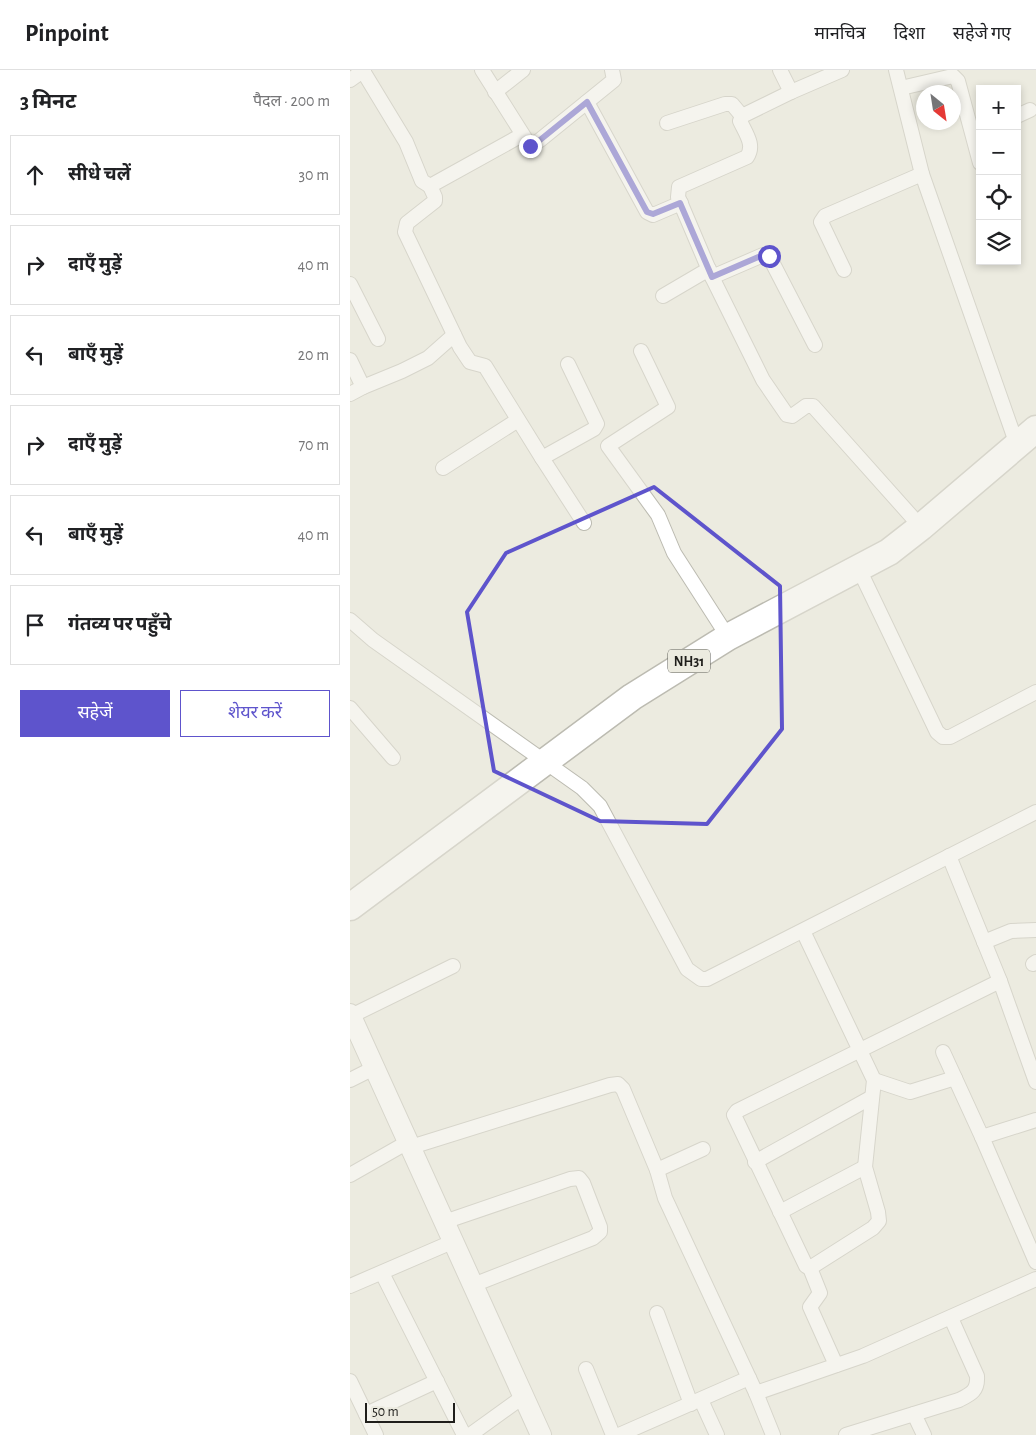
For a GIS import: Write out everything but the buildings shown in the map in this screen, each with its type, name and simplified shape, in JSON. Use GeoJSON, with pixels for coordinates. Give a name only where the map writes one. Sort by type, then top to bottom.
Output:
{"type":"FeatureCollection","features":[{"type":"Feature","properties":{"kind":"highway","name":"NH31"},"geometry":{"type":"LineString","coordinates":[[350,907],[543,762],[632,698],[728,638],[889,552],[1026,437]]}},
{"type":"Feature","properties":{"kind":"street"},"geometry":{"type":"LineString","coordinates":[[350,80],[364,70],[406,142],[422,181],[430,186],[435,201],[407,223],[404,228],[454,335],[467,359],[485,366],[584,523]]}},
{"type":"Feature","properties":{"kind":"street"},"geometry":{"type":"LineString","coordinates":[[482,70],[527,144],[532,146],[614,80],[612,70]]}},
{"type":"Feature","properties":{"kind":"street"},"geometry":{"type":"LineString","coordinates":[[495,92],[523,70]]}},
{"type":"Feature","properties":{"kind":"street"},"geometry":{"type":"LineString","coordinates":[[780,70],[791,92]]}},
{"type":"Feature","properties":{"kind":"street"},"geometry":{"type":"LineString","coordinates":[[842,70],[742,116],[740,122],[751,145],[751,150],[747,157],[683,184],[679,187],[678,197],[710,273],[763,380],[787,415],[792,416],[806,406],[813,406],[921,527]]}},
{"type":"Feature","properties":{"kind":"street"},"geometry":{"type":"LineString","coordinates":[[896,70],[922,174],[1026,437]]}},
{"type":"Feature","properties":{"kind":"street"},"geometry":{"type":"LineString","coordinates":[[901,88],[953,76],[958,81],[976,134]]}},
{"type":"Feature","properties":{"kind":"street"},"geometry":{"type":"LineString","coordinates":[[587,102],[647,212],[653,214],[680,203]]}},
{"type":"Feature","properties":{"kind":"street"},"geometry":{"type":"LineString","coordinates":[[667,123],[726,104],[734,106],[742,116]]}},
{"type":"Feature","properties":{"kind":"street"},"geometry":{"type":"LineString","coordinates":[[430,186],[522,136]]}},
{"type":"Feature","properties":{"kind":"street"},"geometry":{"type":"LineString","coordinates":[[844,270],[821,222],[825,216],[922,174]]}},
{"type":"Feature","properties":{"kind":"street"},"geometry":{"type":"LineString","coordinates":[[663,296],[710,273],[763,255],[769,256],[815,345]]}},
{"type":"Feature","properties":{"kind":"street"},"geometry":{"type":"LineString","coordinates":[[350,284],[378,339]]}},
{"type":"Feature","properties":{"kind":"street"},"geometry":{"type":"LineString","coordinates":[[350,394],[428,358],[454,335]]}},
{"type":"Feature","properties":{"kind":"street"},"geometry":{"type":"LineString","coordinates":[[641,351],[668,407],[608,446],[658,515],[683,569],[728,638]]}},
{"type":"Feature","properties":{"kind":"street"},"geometry":{"type":"LineString","coordinates":[[350,360],[364,386]]}},
{"type":"Feature","properties":{"kind":"street"},"geometry":{"type":"LineString","coordinates":[[542,458],[594,428],[597,424],[568,364]]}},
{"type":"Feature","properties":{"kind":"street"},"geometry":{"type":"LineString","coordinates":[[443,468],[518,420]]}},
{"type":"Feature","properties":{"kind":"street"},"geometry":{"type":"LineString","coordinates":[[858,569],[937,732],[943,737],[950,736],[1036,692]]}},
{"type":"Feature","properties":{"kind":"street"},"geometry":{"type":"LineString","coordinates":[[352,627],[582,788],[600,806],[686,969],[696,977],[708,979],[1036,812]]}},
{"type":"Feature","properties":{"kind":"street"},"geometry":{"type":"LineString","coordinates":[[350,708],[394,758]]}},
{"type":"Feature","properties":{"kind":"street"},"geometry":{"type":"LineString","coordinates":[[949,856],[1000,981],[1036,1082]]}},
{"type":"Feature","properties":{"kind":"street"},"geometry":{"type":"LineString","coordinates":[[984,942],[1010,931],[1036,930]]}},
{"type":"Feature","properties":{"kind":"street"},"geometry":{"type":"LineString","coordinates":[[804,931],[874,1080],[865,1167],[879,1221],[873,1228],[810,1268]]}},
{"type":"Feature","properties":{"kind":"street"},"geometry":{"type":"LineString","coordinates":[[453,966],[350,1015],[541,1435]]}},
{"type":"Feature","properties":{"kind":"street"},"geometry":{"type":"LineString","coordinates":[[836,1365],[810,1307],[820,1293],[810,1268],[806,1266],[734,1115],[737,1111],[1000,981]]}},
{"type":"Feature","properties":{"kind":"street"},"geometry":{"type":"LineString","coordinates":[[943,1052],[1036,1262]]}},
{"type":"Feature","properties":{"kind":"street"},"geometry":{"type":"LineString","coordinates":[[350,1080],[374,1068]]}},
{"type":"Feature","properties":{"kind":"street"},"geometry":{"type":"LineString","coordinates":[[874,1080],[910,1092],[955,1078]]}},
{"type":"Feature","properties":{"kind":"street"},"geometry":{"type":"LineString","coordinates":[[350,1175],[409,1144],[618,1084],[622,1089],[657,1170],[673,1215],[756,1393],[773,1435]]}},
{"type":"Feature","properties":{"kind":"street"},"geometry":{"type":"LineString","coordinates":[[755,1162],[872,1098]]}},
{"type":"Feature","properties":{"kind":"street"},"geometry":{"type":"LineString","coordinates":[[982,1137],[1036,1120]]}},
{"type":"Feature","properties":{"kind":"street"},"geometry":{"type":"LineString","coordinates":[[657,1170],[703,1149]]}},
{"type":"Feature","properties":{"kind":"street"},"geometry":{"type":"LineString","coordinates":[[780,1212],[865,1167]]}},
{"type":"Feature","properties":{"kind":"street"},"geometry":{"type":"LineString","coordinates":[[444,1222],[570,1179],[578,1178],[583,1183],[600,1227],[600,1232],[593,1238],[473,1285]]}},
{"type":"Feature","properties":{"kind":"street"},"geometry":{"type":"LineString","coordinates":[[350,1286],[452,1242]]}},
{"type":"Feature","properties":{"kind":"street"},"geometry":{"type":"LineString","coordinates":[[382,1273],[464,1435]]}},
{"type":"Feature","properties":{"kind":"street"},"geometry":{"type":"LineString","coordinates":[[756,1393],[863,1356],[1036,1279]]}},
{"type":"Feature","properties":{"kind":"street"},"geometry":{"type":"LineString","coordinates":[[657,1313],[696,1402],[716,1435]]}},
{"type":"Feature","properties":{"kind":"street"},"geometry":{"type":"LineString","coordinates":[[853,1434],[959,1400],[973,1392],[977,1385],[977,1376],[951,1318]]}},
{"type":"Feature","properties":{"kind":"street"},"geometry":{"type":"LineString","coordinates":[[586,1369],[613,1435]]}},
{"type":"Feature","properties":{"kind":"street"},"geometry":{"type":"LineString","coordinates":[[628,1433],[749,1378]]}},
{"type":"Feature","properties":{"kind":"street"},"geometry":{"type":"LineString","coordinates":[[350,1381],[376,1435]]}},
{"type":"Feature","properties":{"kind":"street"},"geometry":{"type":"LineString","coordinates":[[366,1414],[437,1382]]}},
{"type":"Feature","properties":{"kind":"street"},"geometry":{"type":"LineString","coordinates":[[470,1435],[524,1396]]}},
{"type":"Feature","properties":{"kind":"street"},"geometry":{"type":"LineString","coordinates":[[914,1414],[924,1435]]}},
{"type":"Feature","properties":{"kind":"highlighted area"},"geometry":{"type":"Polygon","coordinates":[[[654,487],[780,586],[782,729],[707,824],[600,821],[494,771],[467,612],[506,553],[654,487]]]}},
{"type":"Feature","properties":{"kind":"route"},"geometry":{"type":"LineString","coordinates":[[530,146],[587,102],[647,212],[653,214],[680,203],[712,277],[763,255],[769,256]]}}]}
